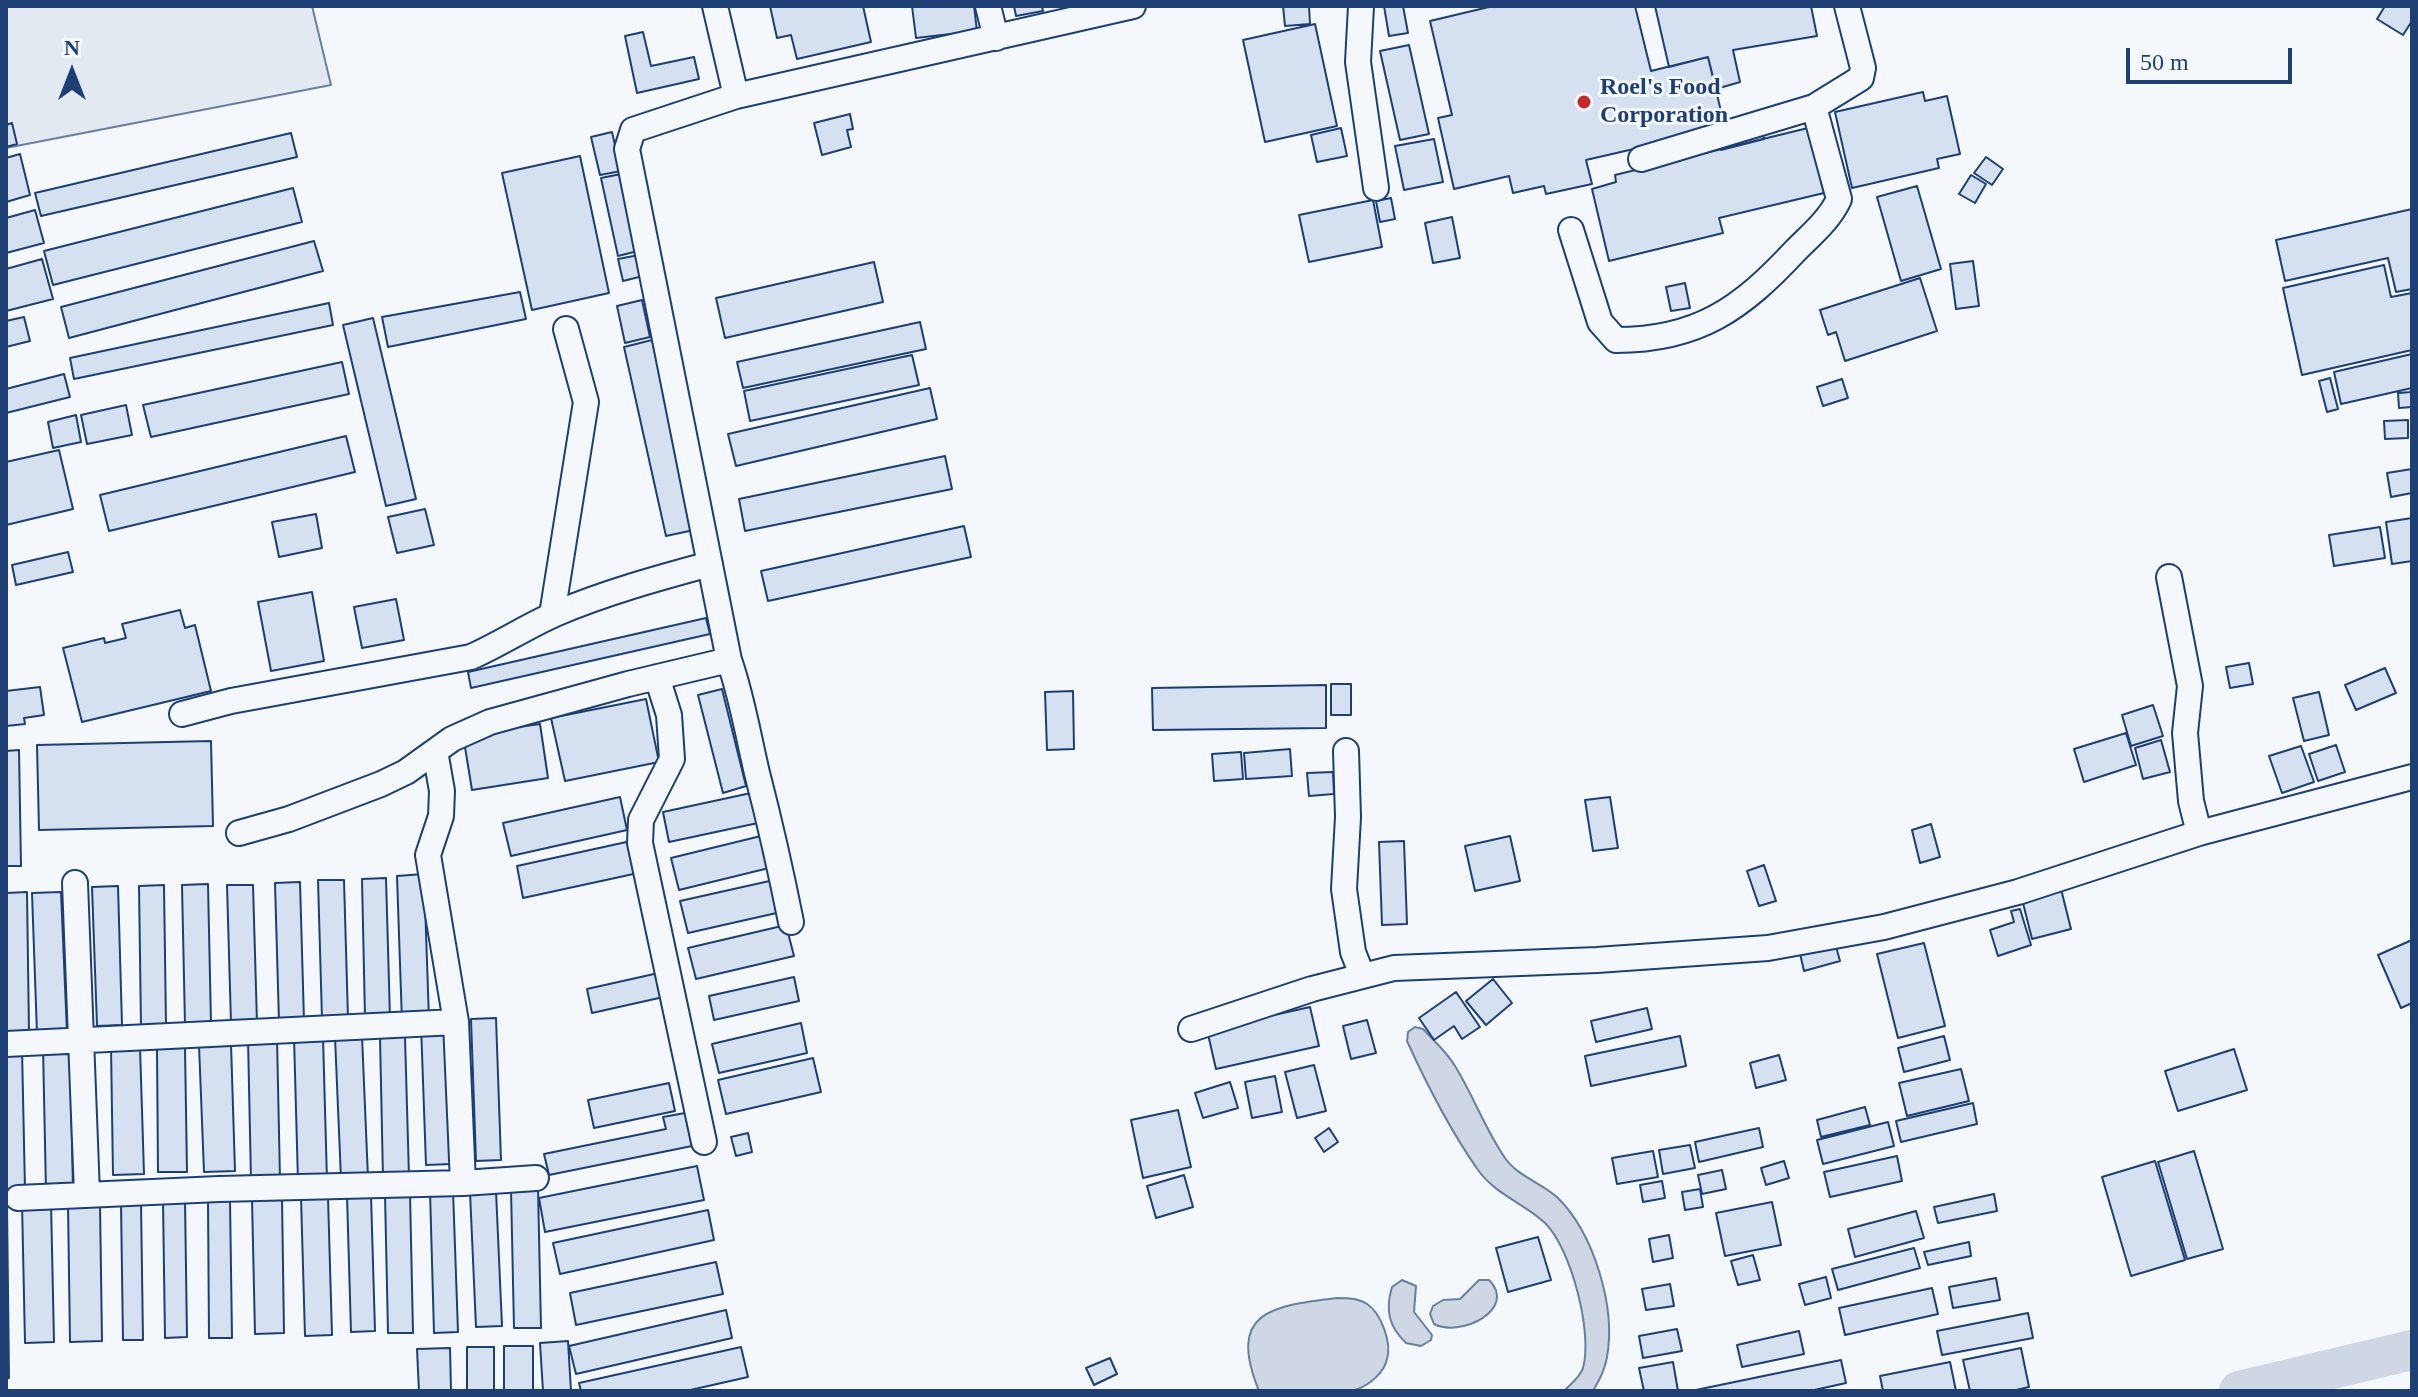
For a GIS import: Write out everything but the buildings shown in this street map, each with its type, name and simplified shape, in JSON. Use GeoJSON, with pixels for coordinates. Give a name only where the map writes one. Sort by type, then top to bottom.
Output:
{"type":"FeatureCollection","features":[{"type":"Feature","properties":{"kind":"street"},"geometry":{"type":"LineString","coordinates":[[715,6],[736,96]]}},
{"type":"Feature","properties":{"kind":"street"},"geometry":{"type":"LineString","coordinates":[[988,6],[996,38]]}},
{"type":"Feature","properties":{"kind":"street"},"geometry":{"type":"LineString","coordinates":[[791,922],[773,829],[741,695],[729,660],[627,149],[633,130],[736,96],[1133,6]]}},
{"type":"Feature","properties":{"kind":"street"},"geometry":{"type":"LineString","coordinates":[[1361,6],[1358,62],[1376,188]]}},
{"type":"Feature","properties":{"kind":"street"},"geometry":{"type":"LineString","coordinates":[[1641,159],[1814,107],[1861,78],[1863,68],[1847,6]]}},
{"type":"Feature","properties":{"kind":"street"},"geometry":{"type":"LineString","coordinates":[[1571,230],[1600,322],[1616,340],[1648,339],[1711,322],[1744,299],[1833,212],[1839,199],[1814,107]]}},
{"type":"Feature","properties":{"kind":"street"},"geometry":{"type":"LineString","coordinates":[[552,615],[586,402],[566,329]]}},
{"type":"Feature","properties":{"kind":"street"},"geometry":{"type":"LineString","coordinates":[[182,714],[231,701],[471,657],[552,615],[710,564]]}},
{"type":"Feature","properties":{"kind":"street"},"geometry":{"type":"LineString","coordinates":[[2169,577],[2190,686],[2185,733],[2191,801],[2199,833]]}},
{"type":"Feature","properties":{"kind":"street"},"geometry":{"type":"LineString","coordinates":[[239,833],[289,819],[381,784],[406,772],[469,730],[490,722],[552,703],[729,660]]}},
{"type":"Feature","properties":{"kind":"street"},"geometry":{"type":"LineString","coordinates":[[657,677],[669,715],[672,759],[641,820],[640,843],[704,1142]]}},
{"type":"Feature","properties":{"kind":"street"},"geometry":{"type":"LineString","coordinates":[[435,751],[442,791],[441,816],[428,855],[456,1022],[463,1183]]}},
{"type":"Feature","properties":{"kind":"street"},"geometry":{"type":"LineString","coordinates":[[1346,751],[1348,817],[1344,889],[1353,952],[1362,975]]}},
{"type":"Feature","properties":{"kind":"street"},"geometry":{"type":"LineString","coordinates":[[1191,1029],[1362,975],[1394,968],[1597,960],[1768,948],[1884,927],[2003,896],[2199,833],[2412,777]]}},
{"type":"Feature","properties":{"kind":"street"},"geometry":{"type":"LineString","coordinates":[[75,883],[87,1194]]}},
{"type":"Feature","properties":{"kind":"street"},"geometry":{"type":"LineString","coordinates":[[6,1044],[456,1022]]}},
{"type":"Feature","properties":{"kind":"street"},"geometry":{"type":"LineString","coordinates":[[18,1198],[536,1178]]}},
{"type":"Feature","properties":{"kind":"shaded area"},"geometry":{"type":"Polygon","coordinates":[[[6,6],[312,6],[331,85],[6,148],[6,6]]]}},
{"type":"Feature","properties":{"kind":"shaded area"},"geometry":{"type":"Polygon","coordinates":[[[1415,1027],[1423,1029],[1452,1061],[1505,1158],[1523,1175],[1558,1198],[1571,1213],[1592,1251],[1605,1294],[1609,1337],[1606,1362],[1593,1391],[1564,1391],[1582,1371],[1585,1334],[1578,1292],[1563,1251],[1545,1223],[1485,1179],[1468,1155],[1407,1041],[1408,1032],[1415,1027]]]}},
{"type":"Feature","properties":{"kind":"shaded area"},"geometry":{"type":"Polygon","coordinates":[[[1402,1280],[1416,1286],[1414,1312],[1432,1335],[1431,1340],[1421,1346],[1406,1343],[1390,1318],[1392,1287],[1402,1280]]]}},
{"type":"Feature","properties":{"kind":"shaded area"},"geometry":{"type":"Polygon","coordinates":[[[1479,1280],[1489,1280],[1496,1291],[1496,1301],[1491,1310],[1471,1324],[1445,1327],[1434,1324],[1430,1314],[1433,1306],[1443,1300],[1460,1299],[1479,1280]]]}},
{"type":"Feature","properties":{"kind":"shaded area"},"geometry":{"type":"Polygon","coordinates":[[[1337,1298],[1364,1302],[1381,1321],[1388,1352],[1380,1373],[1367,1384],[1351,1391],[1259,1391],[1250,1365],[1248,1344],[1252,1329],[1261,1318],[1292,1305],[1337,1298]]]}},
{"type":"Feature","properties":{"kind":"waterway"},"geometry":{"type":"LineString","coordinates":[[2239,1391],[2412,1350]]}},
{"type":"Feature","properties":{"kind":"place","name":"Roel's Food Corporation"},"geometry":{"type":"Point","coordinates":[1584,102]}}]}
